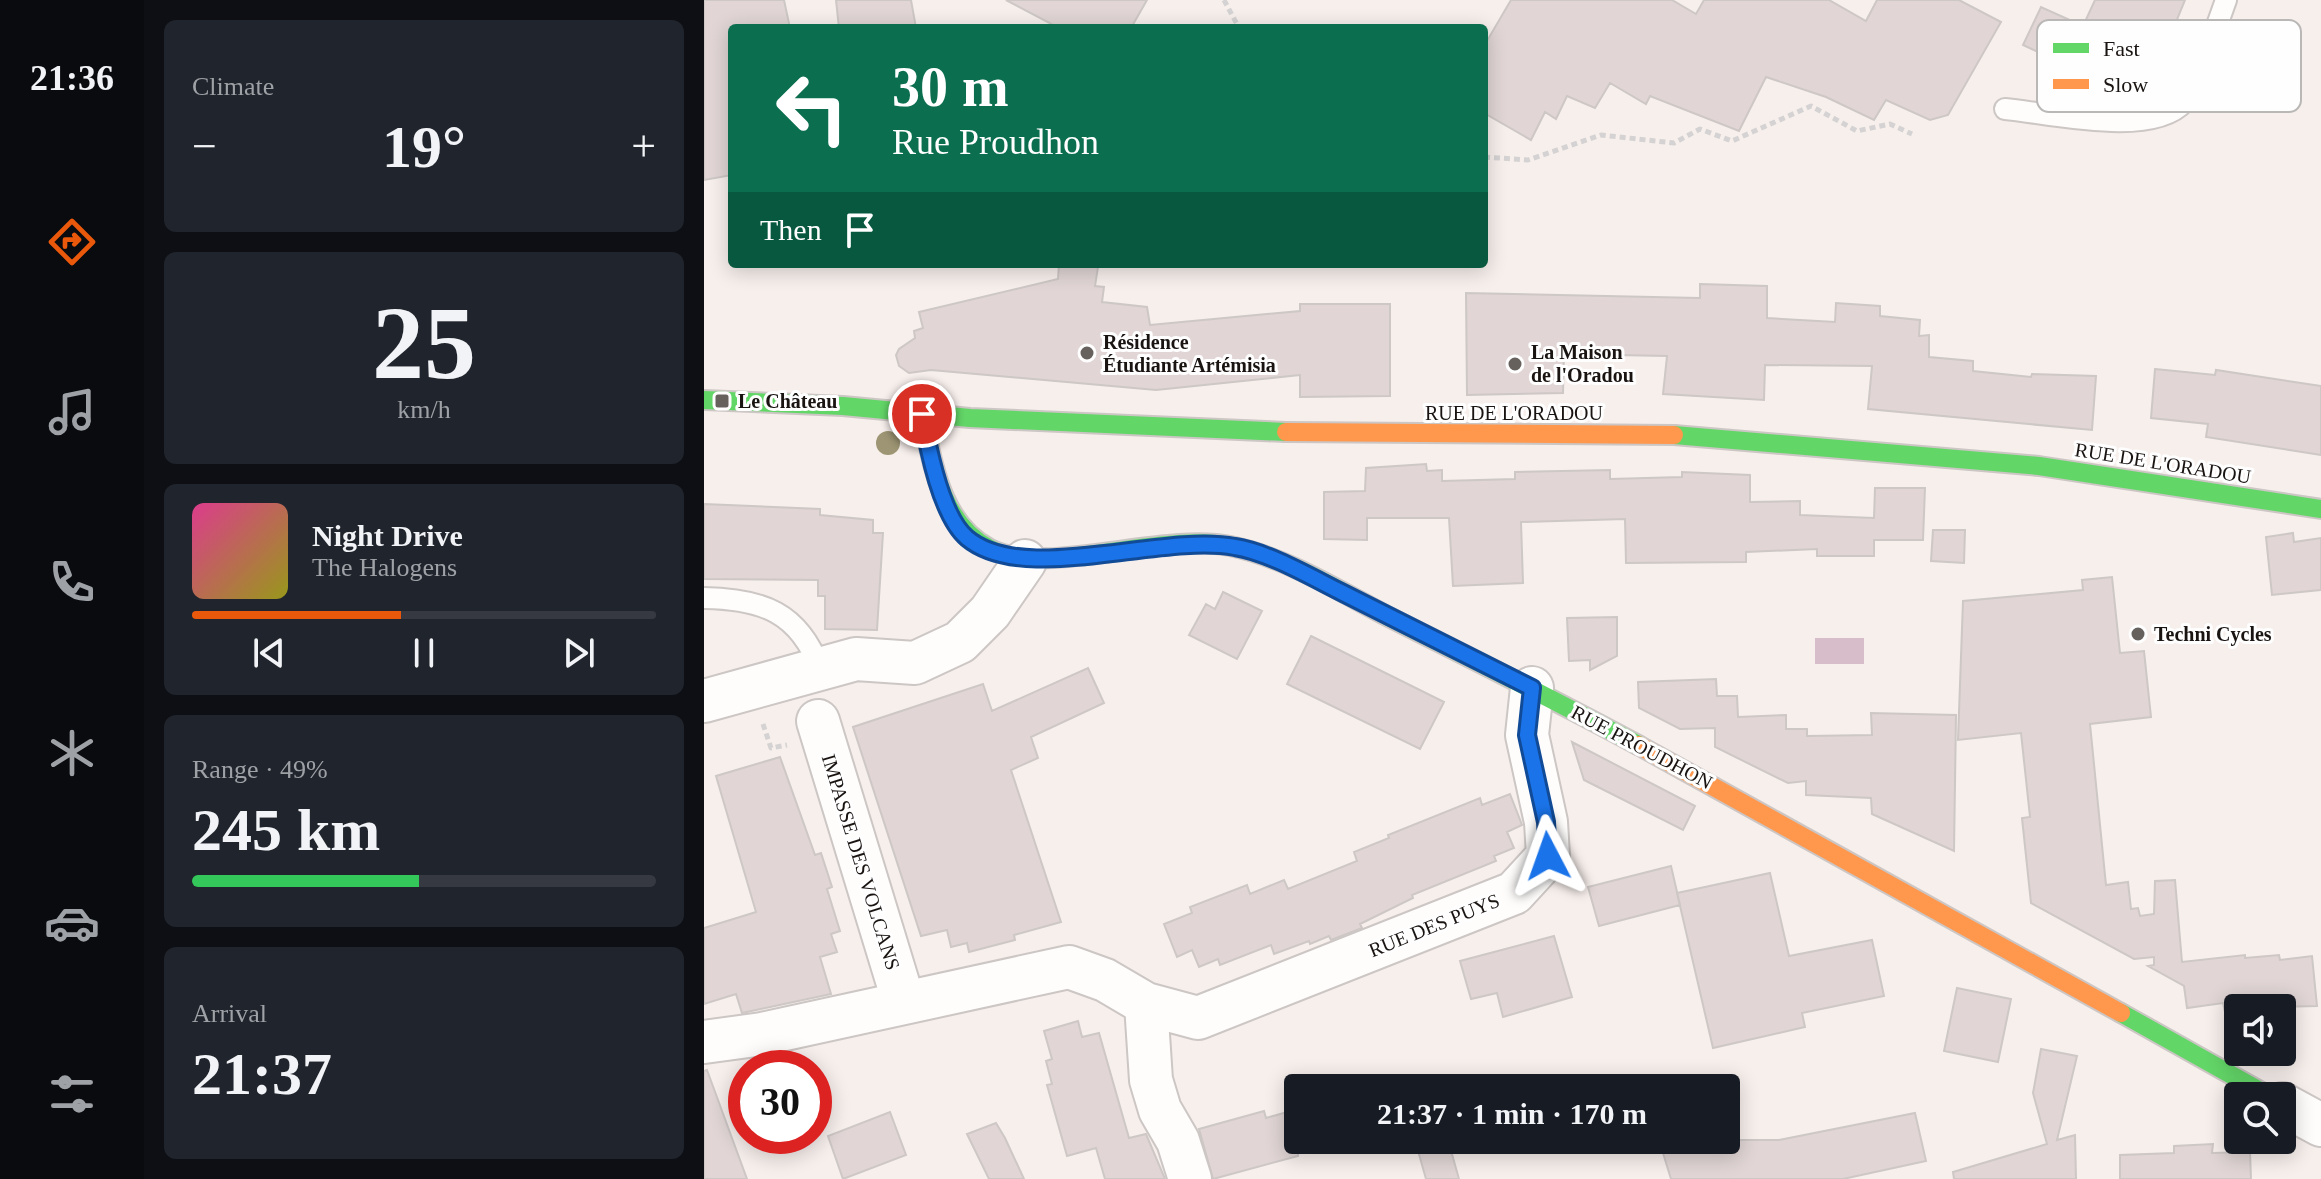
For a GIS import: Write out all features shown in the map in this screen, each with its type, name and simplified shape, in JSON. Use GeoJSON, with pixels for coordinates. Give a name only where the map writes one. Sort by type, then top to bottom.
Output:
{"type":"FeatureCollection","features":[{"type":"Feature","properties":{"kind":"street","name":"RUE DE L'ORADOU"},"geometry":{"type":"LineString","coordinates":[[704,400],[1289,432],[1680,435],[2039,466],[2321,509]]}},
{"type":"Feature","properties":{"kind":"street","name":"RUE PROUDHON"},"geometry":{"type":"LineString","coordinates":[[922,414],[929,459],[954,518],[966,538],[995,554],[1025,561],[1178,544],[1237,547],[1310,576],[1532,688],[1813,840],[2244,1082]]}},
{"type":"Feature","properties":{"kind":"street"},"geometry":{"type":"LineString","coordinates":[[704,701],[856,659],[915,663],[960,642],[990,612],[1025,561]]}},
{"type":"Feature","properties":{"kind":"street","name":"RUE DES PUYS"},"geometry":{"type":"LineString","coordinates":[[704,1042],[762,1034],[1069,967],[1105,980],[1146,1004],[1198,1018],[1514,893],[1548,856],[1546,822],[1527,735],[1532,688]]}},
{"type":"Feature","properties":{"kind":"street","name":"IMPASSE DES VOLCANS"},"geometry":{"type":"LineString","coordinates":[[818,721],[904,1003]]}},
{"type":"Feature","properties":{"kind":"street"},"geometry":{"type":"LineString","coordinates":[[1146,1004],[1151,1080],[1160,1110],[1178,1141],[1190,1179]]}},
{"type":"Feature","properties":{"kind":"street"},"geometry":{"type":"LineString","coordinates":[[2296,1112],[2321,1125]]}},
{"type":"Feature","properties":{"kind":"lane"},"geometry":{"type":"LineString","coordinates":[[2218,20],[2226,0]]}},
{"type":"Feature","properties":{"kind":"lane"},"geometry":{"type":"LineString","coordinates":[[2005,109],[2136,122],[2170,112]]}},
{"type":"Feature","properties":{"kind":"lane"},"geometry":{"type":"LineString","coordinates":[[704,598],[736,598],[792,620],[810,642],[820,669]]}},
{"type":"Feature","properties":{"kind":"path"},"geometry":{"type":"LineString","coordinates":[[1224,0],[1237,24]]}},
{"type":"Feature","properties":{"kind":"path"},"geometry":{"type":"LineString","coordinates":[[1488,157],[1528,160],[1601,135],[1674,143],[1700,129],[1732,141],[1811,106],[1857,131],[1890,124],[1912,134]]}},
{"type":"Feature","properties":{"kind":"shaded area"},"geometry":{"type":"Polygon","coordinates":[[[1815,638],[1864,638],[1864,664],[1815,664],[1815,638]]]}},
{"type":"Feature","properties":{"kind":"building"},"geometry":{"type":"Polygon","coordinates":[[[704,0],[784,0],[789,24],[728,24],[728,176],[704,180],[704,0]]]}},
{"type":"Feature","properties":{"kind":"building"},"geometry":{"type":"Polygon","coordinates":[[[836,0],[911,0],[915,24],[839,24],[836,0]]]}},
{"type":"Feature","properties":{"kind":"building"},"geometry":{"type":"Polygon","coordinates":[[[1006,0],[1147,0],[1133,24],[1051,24],[1006,0]]]}},
{"type":"Feature","properties":{"kind":"building"},"geometry":{"type":"Polygon","coordinates":[[[1511,0],[1672,0],[1696,14],[1704,0],[1829,0],[1866,21],[1877,0],[1959,0],[2001,22],[1948,115],[1930,120],[1886,100],[1874,120],[1826,97],[1766,77],[1739,131],[1650,96],[1646,104],[1610,83],[1595,108],[1567,96],[1556,119],[1545,112],[1531,140],[1488,115],[1488,39],[1511,0]]]}},
{"type":"Feature","properties":{"kind":"building"},"geometry":{"type":"Polygon","coordinates":[[[2095,0],[2185,0],[2177,20],[2086,20],[2095,0]]]}},
{"type":"Feature","properties":{"kind":"building"},"geometry":{"type":"Polygon","coordinates":[[[2041,7],[2070,20],[2037,20],[2037,52],[2023,45],[2041,7]]]}},
{"type":"Feature","properties":{"kind":"building"},"geometry":{"type":"Polygon","coordinates":[[[1059,268],[1098,268],[1095,286],[1104,287],[1102,302],[1147,307],[1150,325],[1300,311],[1300,304],[1390,304],[1390,396],[1300,397],[1300,375],[1156,390],[931,370],[909,373],[899,366],[896,355],[899,349],[915,338],[914,331],[923,328],[919,312],[1058,279],[1059,268]]]}},
{"type":"Feature","properties":{"kind":"building"},"geometry":{"type":"Polygon","coordinates":[[[1700,284],[1767,286],[1767,318],[1835,322],[1836,303],[1880,306],[1880,316],[1920,320],[1919,336],[1929,335],[1929,357],[1973,361],[1973,371],[2031,377],[2032,374],[2096,376],[2092,430],[1868,409],[1872,366],[1765,365],[1764,400],[1663,394],[1667,356],[1564,354],[1563,393],[1467,395],[1466,293],[1700,298],[1700,284]]]}},
{"type":"Feature","properties":{"kind":"building"},"geometry":{"type":"Polygon","coordinates":[[[2155,369],[2215,375],[2216,370],[2321,386],[2321,455],[2206,437],[2208,424],[2151,418],[2155,369]]]}},
{"type":"Feature","properties":{"kind":"building"},"geometry":{"type":"Polygon","coordinates":[[[1426,464],[1427,471],[1442,470],[1442,481],[1515,479],[1515,472],[1610,470],[1610,479],[1682,477],[1682,472],[1750,475],[1750,502],[1800,501],[1800,515],[1874,518],[1875,488],[1925,488],[1923,540],[1874,540],[1874,556],[1817,556],[1817,549],[1746,552],[1746,562],[1626,563],[1625,519],[1521,522],[1523,583],[1453,586],[1449,518],[1367,518],[1367,540],[1324,539],[1324,492],[1365,491],[1366,468],[1426,464]]]}},
{"type":"Feature","properties":{"kind":"building"},"geometry":{"type":"Polygon","coordinates":[[[704,504],[820,509],[820,515],[873,520],[873,533],[883,533],[877,630],[825,629],[825,596],[818,596],[818,580],[704,579],[704,504]]]}},
{"type":"Feature","properties":{"kind":"building"},"geometry":{"type":"Polygon","coordinates":[[[1933,530],[1965,530],[1964,563],[1931,561],[1933,530]]]}},
{"type":"Feature","properties":{"kind":"building"},"geometry":{"type":"Polygon","coordinates":[[[2293,533],[2294,542],[2321,538],[2321,590],[2272,595],[2266,537],[2293,533]]]}},
{"type":"Feature","properties":{"kind":"building"},"geometry":{"type":"Polygon","coordinates":[[[2112,577],[2120,653],[2144,651],[2151,717],[2090,724],[2106,885],[2128,882],[2131,909],[2138,908],[2140,916],[2154,914],[2155,881],[2175,880],[2182,962],[2245,955],[2245,958],[2279,955],[2280,960],[2312,956],[2317,1006],[2296,1007],[2296,994],[2224,994],[2224,1008],[2223,1003],[2187,1008],[2184,986],[2148,966],[2154,965],[2154,957],[2134,959],[2031,903],[2022,818],[2030,817],[2021,733],[1958,740],[1963,601],[2083,590],[2082,580],[2112,577]]]}},
{"type":"Feature","properties":{"kind":"building"},"geometry":{"type":"Polygon","coordinates":[[[1223,592],[1262,611],[1237,659],[1189,635],[1206,604],[1215,609],[1223,592]]]}},
{"type":"Feature","properties":{"kind":"building"},"geometry":{"type":"Polygon","coordinates":[[[1617,617],[1617,656],[1590,670],[1590,660],[1569,661],[1567,618],[1617,617]]]}},
{"type":"Feature","properties":{"kind":"building"},"geometry":{"type":"Polygon","coordinates":[[[1311,636],[1444,702],[1420,749],[1287,684],[1311,636]]]}},
{"type":"Feature","properties":{"kind":"building"},"geometry":{"type":"Polygon","coordinates":[[[1088,668],[1104,703],[1031,737],[1038,758],[1011,770],[1061,922],[1014,935],[1015,940],[969,952],[967,943],[951,947],[947,930],[921,936],[853,727],[983,684],[992,711],[1088,668]]]}},
{"type":"Feature","properties":{"kind":"building"},"geometry":{"type":"Polygon","coordinates":[[[1716,679],[1717,696],[1737,696],[1738,717],[1786,715],[1786,729],[1807,729],[1807,736],[1872,735],[1871,713],[1956,715],[1954,851],[1872,814],[1871,798],[1806,795],[1806,781],[1788,783],[1715,747],[1715,728],[1680,729],[1639,708],[1638,682],[1716,679]]]}},
{"type":"Feature","properties":{"kind":"building"},"geometry":{"type":"Polygon","coordinates":[[[1572,742],[1695,806],[1683,830],[1584,780],[1572,742]]]}},
{"type":"Feature","properties":{"kind":"building"},"geometry":{"type":"Polygon","coordinates":[[[780,757],[815,855],[821,853],[832,887],[827,889],[840,931],[831,934],[837,952],[820,957],[831,994],[742,1013],[736,994],[704,1004],[704,928],[756,912],[716,776],[780,757]]]}},
{"type":"Feature","properties":{"kind":"building"},"geometry":{"type":"Polygon","coordinates":[[[1510,794],[1522,825],[1507,832],[1514,848],[1494,856],[1496,861],[1412,895],[1413,898],[1360,924],[1362,928],[1331,940],[1329,936],[1274,954],[1271,945],[1220,965],[1218,959],[1199,967],[1192,950],[1177,957],[1164,924],[1192,913],[1190,907],[1247,885],[1250,894],[1284,880],[1288,889],[1357,861],[1354,852],[1389,838],[1388,835],[1480,798],[1482,805],[1510,794]]]}},
{"type":"Feature","properties":{"kind":"building"},"geometry":{"type":"Polygon","coordinates":[[[1671,866],[1680,905],[1599,926],[1588,887],[1671,866]]]}},
{"type":"Feature","properties":{"kind":"building"},"geometry":{"type":"Polygon","coordinates":[[[1770,873],[1789,956],[1872,940],[1884,996],[1802,1013],[1805,1027],[1713,1048],[1677,893],[1770,873]]]}},
{"type":"Feature","properties":{"kind":"building"},"geometry":{"type":"Polygon","coordinates":[[[1554,936],[1572,997],[1503,1017],[1497,993],[1471,999],[1460,961],[1554,936]]]}},
{"type":"Feature","properties":{"kind":"building"},"geometry":{"type":"Polygon","coordinates":[[[1957,988],[2011,999],[1998,1062],[1944,1051],[1957,988]]]}},
{"type":"Feature","properties":{"kind":"building"},"geometry":{"type":"Polygon","coordinates":[[[1078,1021],[1082,1037],[1099,1033],[1129,1138],[1146,1134],[1165,1179],[1105,1179],[1096,1148],[1067,1156],[1047,1085],[1052,1084],[1046,1061],[1052,1059],[1044,1031],[1078,1021]]]}},
{"type":"Feature","properties":{"kind":"building"},"geometry":{"type":"Polygon","coordinates":[[[2041,1049],[2077,1056],[2057,1140],[2075,1135],[2076,1179],[1954,1179],[1953,1172],[2047,1144],[2033,1093],[2041,1049]]]}},
{"type":"Feature","properties":{"kind":"building"},"geometry":{"type":"Polygon","coordinates":[[[707,1070],[728,1127],[728,1154],[738,1154],[747,1179],[704,1179],[704,1071],[707,1070]]]}},
{"type":"Feature","properties":{"kind":"building"},"geometry":{"type":"Polygon","coordinates":[[[1264,1111],[1266,1118],[1284,1113],[1284,1154],[1298,1156],[1213,1179],[1199,1129],[1264,1111]]]}},
{"type":"Feature","properties":{"kind":"building"},"geometry":{"type":"Polygon","coordinates":[[[890,1112],[906,1155],[843,1179],[832,1147],[832,1134],[890,1112]]]}},
{"type":"Feature","properties":{"kind":"building"},"geometry":{"type":"Polygon","coordinates":[[[1915,1113],[1926,1161],[1843,1179],[1671,1179],[1663,1154],[1740,1154],[1740,1140],[1779,1140],[1915,1113]]]}},
{"type":"Feature","properties":{"kind":"building"},"geometry":{"type":"Polygon","coordinates":[[[996,1123],[1024,1179],[989,1179],[967,1134],[996,1123]]]}},
{"type":"Feature","properties":{"kind":"building"},"geometry":{"type":"Polygon","coordinates":[[[2213,1144],[2212,1153],[2250,1154],[2251,1179],[2120,1179],[2120,1155],[2174,1153],[2174,1146],[2213,1144]]]}},
{"type":"Feature","properties":{"kind":"building"},"geometry":{"type":"Polygon","coordinates":[[[1419,1154],[1452,1154],[1459,1179],[1426,1179],[1419,1154]]]}},
{"type":"Feature","properties":{"kind":"traffic: fast"},"geometry":{"type":"LineString","coordinates":[[704,400],[843,406],[970,418],[1286,432]]}},
{"type":"Feature","properties":{"kind":"traffic: fast"},"geometry":{"type":"LineString","coordinates":[[922,414],[935,472],[949,508],[973,538],[990,549],[1013,556],[1041,558],[1172,544],[1203,543],[1250,551],[1310,575],[1638,745]]}},
{"type":"Feature","properties":{"kind":"traffic: fast"},"geometry":{"type":"LineString","coordinates":[[1674,435],[2039,466],[2321,509]]}},
{"type":"Feature","properties":{"kind":"traffic: fast"},"geometry":{"type":"LineString","coordinates":[[2121,1013],[2244,1082]]}},
{"type":"Feature","properties":{"kind":"traffic: slow"},"geometry":{"type":"LineString","coordinates":[[1286,432],[1674,435]]}},
{"type":"Feature","properties":{"kind":"traffic: slow"},"geometry":{"type":"LineString","coordinates":[[1638,745],[2121,1013]]}},
{"type":"Feature","properties":{"kind":"place","name":"Résidence Étudiante Artémisia"},"geometry":{"type":"Point","coordinates":[1087,353]}},
{"type":"Feature","properties":{"kind":"place","name":"La Maison de l'Oradou"},"geometry":{"type":"Point","coordinates":[1515,364]}},
{"type":"Feature","properties":{"kind":"place","name":"Le Château"},"geometry":{"type":"Point","coordinates":[722,401]}},
{"type":"Feature","properties":{"kind":"place","name":"Techni Cycles"},"geometry":{"type":"Point","coordinates":[2138,634]}},
{"type":"Feature","properties":{"kind":"route"},"geometry":{"type":"LineString","coordinates":[[922,414],[929,459],[954,518],[966,538],[995,554],[1025,561],[1178,544],[1237,547],[1310,576],[1532,688],[1527,735],[1546,822],[1548,856]]}}]}
